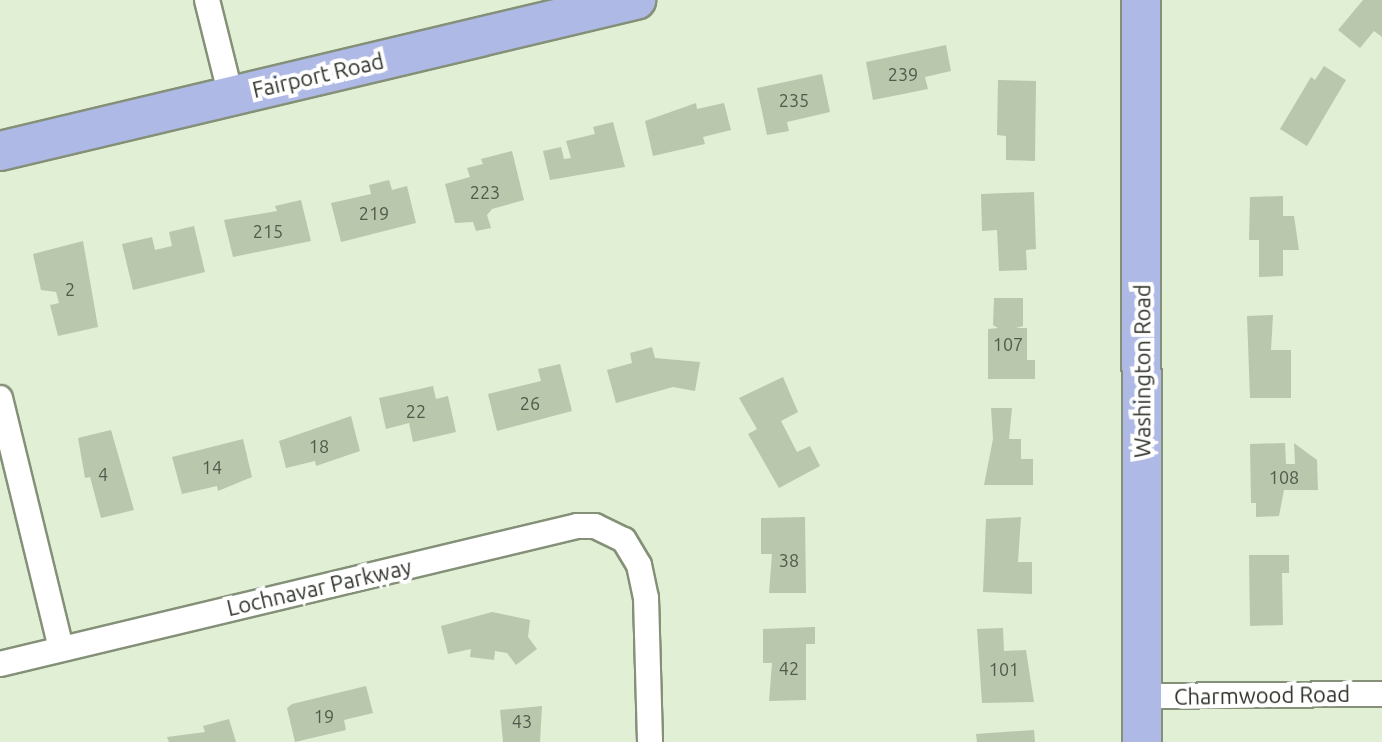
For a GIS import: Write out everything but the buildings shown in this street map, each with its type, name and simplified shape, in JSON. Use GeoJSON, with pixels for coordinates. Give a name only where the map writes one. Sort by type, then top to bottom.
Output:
{"type":"FeatureCollection","features":[{"type":"Feature","properties":{"kind":"main road","name":"Fairport Road"},"geometry":{"type":"LineString","coordinates":[[0,151],[636,0]]}},
{"type":"Feature","properties":{"kind":"main road","name":"Washington Road"},"geometry":{"type":"LineString","coordinates":[[1141,0],[1142,742]]}},
{"type":"Feature","properties":{"kind":"street"},"geometry":{"type":"LineString","coordinates":[[207,0],[231,96]]}},
{"type":"Feature","properties":{"kind":"street"},"geometry":{"type":"LineString","coordinates":[[0,398],[61,648]]}},
{"type":"Feature","properties":{"kind":"street","name":"Lochnavar Parkway"},"geometry":{"type":"LineString","coordinates":[[0,664],[577,526],[595,526],[624,540],[639,565],[646,598],[650,742]]}},
{"type":"Feature","properties":{"kind":"street","name":"Charmwood Road"},"geometry":{"type":"LineString","coordinates":[[1142,696],[1382,694]]}}]}
